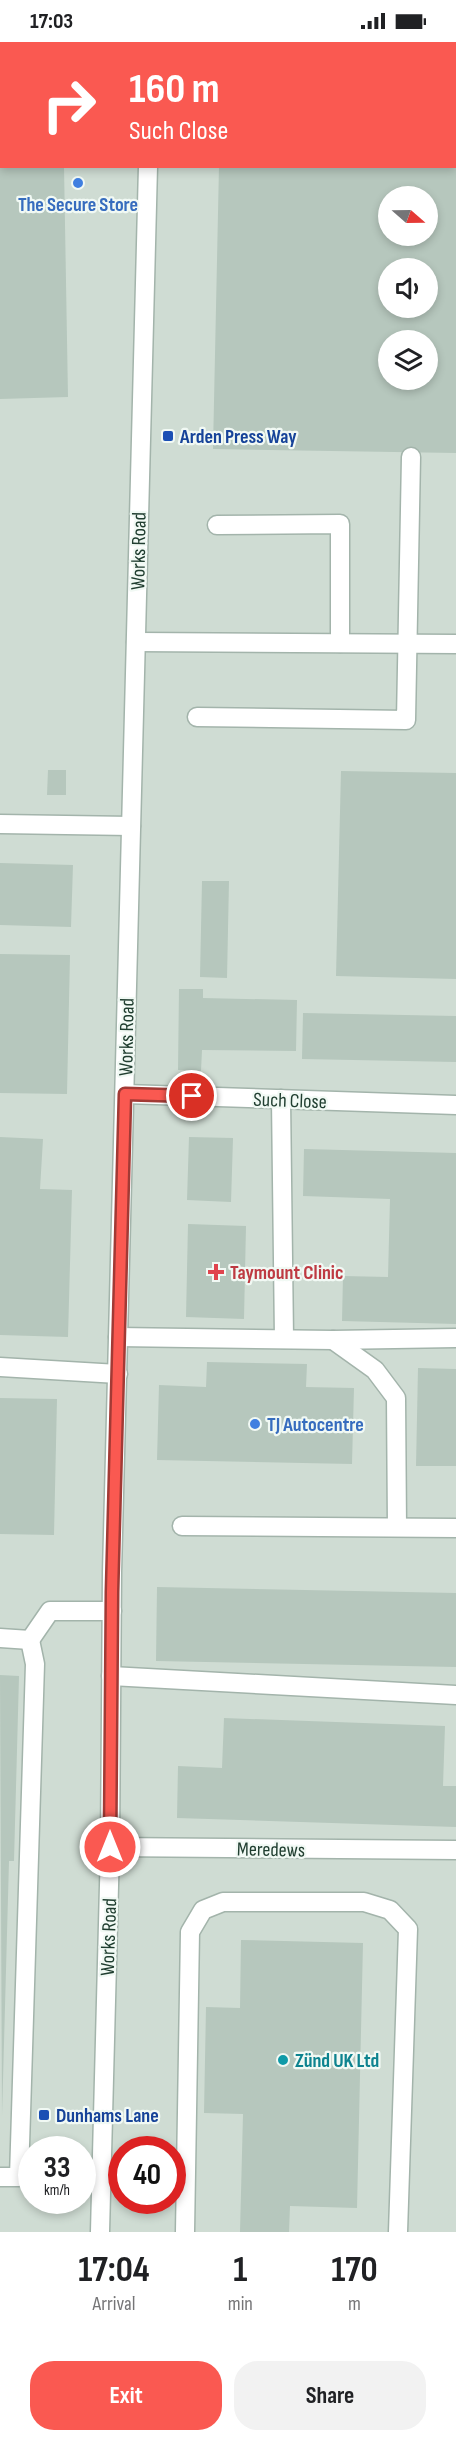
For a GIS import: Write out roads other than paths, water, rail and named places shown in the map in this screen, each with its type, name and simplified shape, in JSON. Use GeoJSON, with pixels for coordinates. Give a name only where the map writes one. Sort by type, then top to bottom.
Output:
{"type":"FeatureCollection","features":[{"type":"Feature","properties":{"kind":"street","name":"Works Road"},"geometry":{"type":"LineString","coordinates":[[100,2232],[110,1847],[118,1337],[148,168]]}},
{"type":"Feature","properties":{"kind":"street"},"geometry":{"type":"LineString","coordinates":[[197,717],[406,720],[411,457]]}},
{"type":"Feature","properties":{"kind":"street"},"geometry":{"type":"LineString","coordinates":[[217,525],[340,524],[340,643]]}},
{"type":"Feature","properties":{"kind":"street"},"geometry":{"type":"LineString","coordinates":[[136,642],[456,644]]}},
{"type":"Feature","properties":{"kind":"street"},"geometry":{"type":"LineString","coordinates":[[0,824],[131,826]]}},
{"type":"Feature","properties":{"kind":"street","name":"Such Close"},"geometry":{"type":"LineString","coordinates":[[125,1094],[456,1105]]}},
{"type":"Feature","properties":{"kind":"street"},"geometry":{"type":"LineString","coordinates":[[281,1099],[284,1339]]}},
{"type":"Feature","properties":{"kind":"street"},"geometry":{"type":"LineString","coordinates":[[118,1337],[333,1340],[456,1338]]}},
{"type":"Feature","properties":{"kind":"street"},"geometry":{"type":"LineString","coordinates":[[333,1340],[375,1370],[396,1398],[397,1527]]}},
{"type":"Feature","properties":{"kind":"street"},"geometry":{"type":"LineString","coordinates":[[0,1366],[118,1374]]}},
{"type":"Feature","properties":{"kind":"street"},"geometry":{"type":"LineString","coordinates":[[182,1526],[456,1528]]}},
{"type":"Feature","properties":{"kind":"street"},"geometry":{"type":"LineString","coordinates":[[0,2177],[20,2177],[35,1664],[30,1640],[50,1611],[112,1611]]}},
{"type":"Feature","properties":{"kind":"street"},"geometry":{"type":"LineString","coordinates":[[0,1638],[30,1640]]}},
{"type":"Feature","properties":{"kind":"street"},"geometry":{"type":"LineString","coordinates":[[111,1676],[456,1695]]}},
{"type":"Feature","properties":{"kind":"street","name":"Meredews"},"geometry":{"type":"LineString","coordinates":[[110,1847],[456,1850]]}},
{"type":"Feature","properties":{"kind":"street"},"geometry":{"type":"LineString","coordinates":[[185,2232],[190,1932],[203,1910],[223,1902],[364,1902],[390,1910],[408,1929],[398,2232]]}},
{"type":"Feature","properties":{"kind":"place","name":"The Secure Store"},"geometry":{"type":"Point","coordinates":[78,183]}},
{"type":"Feature","properties":{"kind":"place","name":"Arden Press Way"},"geometry":{"type":"Point","coordinates":[168,436]}},
{"type":"Feature","properties":{"kind":"place","name":"Taymount Clinic"},"geometry":{"type":"Point","coordinates":[216,1272]}},
{"type":"Feature","properties":{"kind":"place","name":"TJ Autocentre"},"geometry":{"type":"Point","coordinates":[255,1424]}},
{"type":"Feature","properties":{"kind":"place","name":"Zünd UK Ltd"},"geometry":{"type":"Point","coordinates":[283,2060]}},
{"type":"Feature","properties":{"kind":"place","name":"Dunhams Lane"},"geometry":{"type":"Point","coordinates":[44,2115]}}]}
